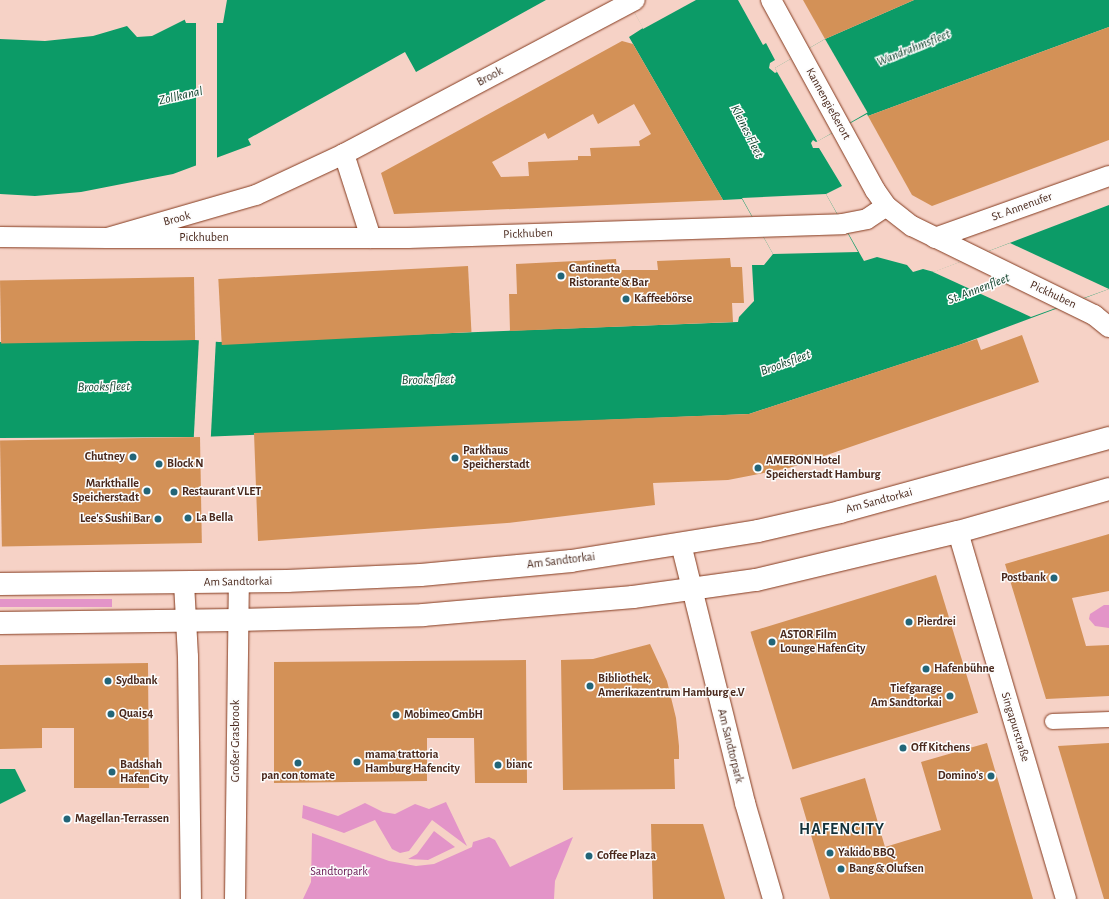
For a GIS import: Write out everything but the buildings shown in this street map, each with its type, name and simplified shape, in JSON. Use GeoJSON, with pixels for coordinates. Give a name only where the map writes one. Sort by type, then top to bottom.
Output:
{"type":"FeatureCollection","features":[{"type":"Feature","properties":{"kind":"main road","name":"Am Sandtorkai"},"geometry":{"type":"LineString","coordinates":[[0,584],[238,582],[438,574],[559,563],[758,532],[840,512],[1109,438]]}},
{"type":"Feature","properties":{"kind":"main road"},"geometry":{"type":"LineString","coordinates":[[0,623],[237,620],[430,614],[633,597],[756,580],[958,532],[1109,489]]}},
{"type":"Feature","properties":{"kind":"street","name":"Kannengießerort"},"geometry":{"type":"LineString","coordinates":[[771,0],[841,128],[886,206]]}},
{"type":"Feature","properties":{"kind":"street","name":"Brook"},"geometry":{"type":"LineString","coordinates":[[0,237],[107,238],[256,195],[344,154],[632,1]]}},
{"type":"Feature","properties":{"kind":"street"},"geometry":{"type":"LineString","coordinates":[[344,154],[371,238]]}},
{"type":"Feature","properties":{"kind":"street","name":"St. Annenufer"},"geometry":{"type":"LineString","coordinates":[[935,238],[1109,176]]}},
{"type":"Feature","properties":{"kind":"street"},"geometry":{"type":"LineString","coordinates":[[886,206],[902,220],[935,238]]}},
{"type":"Feature","properties":{"kind":"street","name":"Pickhuben"},"geometry":{"type":"LineString","coordinates":[[107,238],[371,238],[842,224],[867,219],[886,206]]}},
{"type":"Feature","properties":{"kind":"street","name":"Pickhuben"},"geometry":{"type":"LineString","coordinates":[[935,238],[972,258],[1094,315],[1109,327]]}},
{"type":"Feature","properties":{"kind":"street","name":"Singapurstraße"},"geometry":{"type":"LineString","coordinates":[[958,532],[1066,899]]}},
{"type":"Feature","properties":{"kind":"street","name":"Am Sandtorpark"},"geometry":{"type":"LineString","coordinates":[[681,544],[693,589],[700,627],[745,803],[773,899]]}},
{"type":"Feature","properties":{"kind":"street","name":"Großer Grasbrook"},"geometry":{"type":"LineString","coordinates":[[235,899],[238,582]]}},
{"type":"Feature","properties":{"kind":"street"},"geometry":{"type":"LineString","coordinates":[[184,583],[191,899]]}},
{"type":"Feature","properties":{"kind":"street"},"geometry":{"type":"LineString","coordinates":[[1052,722],[1109,719]]}},
{"type":"Feature","properties":{"kind":"green space"},"geometry":{"type":"Polygon","coordinates":[[[0,599],[112,599],[112,607],[0,607],[0,599]]]}},
{"type":"Feature","properties":{"kind":"green space"},"geometry":{"type":"Polygon","coordinates":[[[1104,605],[1109,605],[1109,628],[1095,626],[1089,619],[1090,614],[1104,605]]]}},
{"type":"Feature","properties":{"kind":"green space"},"geometry":{"type":"Polygon","coordinates":[[[446,802],[467,846],[432,820],[409,851],[400,853],[392,849],[375,820],[344,833],[302,818],[303,805],[338,816],[365,803],[383,812],[395,814],[415,804],[429,809],[446,802]]]}},
{"type":"Feature","properties":{"kind":"green space"},"geometry":{"type":"Polygon","coordinates":[[[434,831],[455,847],[428,860],[408,859],[417,854],[434,831]]]}},
{"type":"Feature","properties":{"kind":"green space","name":"Sandtorpark"},"geometry":{"type":"Polygon","coordinates":[[[312,833],[389,861],[416,866],[434,864],[472,847],[473,842],[489,837],[495,840],[510,867],[573,837],[555,881],[554,899],[303,899],[311,882],[312,833]]]}},
{"type":"Feature","properties":{"kind":"water","name":"Zollkanal"},"geometry":{"type":"Polygon","coordinates":[[[224,0],[546,0],[416,72],[405,52],[248,139],[251,145],[173,174],[81,192],[35,196],[0,194],[0,39],[45,41],[93,36],[127,26],[137,37],[152,36],[224,0]]]}},
{"type":"Feature","properties":{"kind":"water"},"geometry":{"type":"Polygon","coordinates":[[[628,0],[738,0],[763,45],[766,43],[775,60],[770,63],[769,68],[775,73],[777,72],[775,68],[825,39],[914,0],[1109,0],[1109,27],[868,116],[867,114],[816,142],[813,140],[811,143],[813,148],[819,148],[842,186],[826,194],[864,261],[877,257],[907,265],[913,272],[923,269],[934,272],[1109,205],[1109,289],[959,345],[749,414],[200,437],[0,438],[0,342],[195,340],[219,342],[738,322],[739,317],[754,301],[752,265],[764,265],[773,254],[742,199],[723,200],[629,37],[643,28],[628,0]]]}},
{"type":"Feature","properties":{"kind":"water"},"geometry":{"type":"Polygon","coordinates":[[[0,769],[15,769],[26,791],[0,804],[0,769]]]}},
{"type":"Feature","properties":{"kind":"pier"},"geometry":{"type":"Polygon","coordinates":[[[220,0],[227,0],[223,23],[217,23],[217,160],[196,168],[196,23],[186,23],[184,18],[220,0]]]}},
{"type":"Feature","properties":{"kind":"pier"},"geometry":{"type":"Polygon","coordinates":[[[628,0],[696,0],[643,29],[628,0]]]}},
{"type":"Feature","properties":{"kind":"pier"},"geometry":{"type":"Polygon","coordinates":[[[825,39],[868,113],[817,142],[775,68],[825,39]]]}},
{"type":"Feature","properties":{"kind":"pier"},"geometry":{"type":"Polygon","coordinates":[[[826,194],[858,252],[773,254],[742,198],[826,194]]]}},
{"type":"Feature","properties":{"kind":"pier"},"geometry":{"type":"Polygon","coordinates":[[[1010,243],[1109,289],[1031,317],[933,272],[1010,243]]]}},
{"type":"Feature","properties":{"kind":"pier"},"geometry":{"type":"Polygon","coordinates":[[[199,338],[216,339],[211,440],[194,439],[199,338]]]}},
{"type":"Feature","properties":{"kind":"place","name":"Cantinetta Ristorante & Bar"},"geometry":{"type":"Point","coordinates":[561,276]}},
{"type":"Feature","properties":{"kind":"place","name":"Kaffeebörse"},"geometry":{"type":"Point","coordinates":[626,299]}},
{"type":"Feature","properties":{"kind":"place","name":"Chutney"},"geometry":{"type":"Point","coordinates":[133,457]}},
{"type":"Feature","properties":{"kind":"place","name":"Parkhaus Speicherstadt"},"geometry":{"type":"Point","coordinates":[455,458]}},
{"type":"Feature","properties":{"kind":"place","name":"Block N"},"geometry":{"type":"Point","coordinates":[159,464]}},
{"type":"Feature","properties":{"kind":"place","name":"AMERON Hotel Speicherstadt Hamburg"},"geometry":{"type":"Point","coordinates":[758,468]}},
{"type":"Feature","properties":{"kind":"place","name":"Markthalle Speicherstadt"},"geometry":{"type":"Point","coordinates":[147,491]}},
{"type":"Feature","properties":{"kind":"place","name":"Restaurant VLET"},"geometry":{"type":"Point","coordinates":[174,492]}},
{"type":"Feature","properties":{"kind":"place","name":"La Bella"},"geometry":{"type":"Point","coordinates":[188,518]}},
{"type":"Feature","properties":{"kind":"place","name":"Lee's Sushi Bar"},"geometry":{"type":"Point","coordinates":[158,519]}},
{"type":"Feature","properties":{"kind":"place","name":"Postbank"},"geometry":{"type":"Point","coordinates":[1054,578]}},
{"type":"Feature","properties":{"kind":"place","name":"Pierdrei"},"geometry":{"type":"Point","coordinates":[909,622]}},
{"type":"Feature","properties":{"kind":"place","name":"ASTOR Film Lounge HafenCity"},"geometry":{"type":"Point","coordinates":[772,642]}},
{"type":"Feature","properties":{"kind":"place","name":"Hafenbühne"},"geometry":{"type":"Point","coordinates":[926,669]}},
{"type":"Feature","properties":{"kind":"place","name":"Sydbank"},"geometry":{"type":"Point","coordinates":[108,681]}},
{"type":"Feature","properties":{"kind":"place","name":"Bibliothek, Amerikazentrum Hamburg e.V"},"geometry":{"type":"Point","coordinates":[590,686]}},
{"type":"Feature","properties":{"kind":"place","name":"Tiefgarage Am Sandtorkai"},"geometry":{"type":"Point","coordinates":[950,696]}},
{"type":"Feature","properties":{"kind":"place","name":"Quai54"},"geometry":{"type":"Point","coordinates":[111,714]}},
{"type":"Feature","properties":{"kind":"place","name":"Mobimeo GmbH"},"geometry":{"type":"Point","coordinates":[396,715]}},
{"type":"Feature","properties":{"kind":"place","name":"Off Kitchens"},"geometry":{"type":"Point","coordinates":[903,748]}},
{"type":"Feature","properties":{"kind":"place","name":"mama trattoria Hamburg Hafencity"},"geometry":{"type":"Point","coordinates":[357,762]}},
{"type":"Feature","properties":{"kind":"place","name":"pan con tomate"},"geometry":{"type":"Point","coordinates":[298,763]}},
{"type":"Feature","properties":{"kind":"place","name":"bianc"},"geometry":{"type":"Point","coordinates":[498,765]}},
{"type":"Feature","properties":{"kind":"place","name":"Badshah HafenCity"},"geometry":{"type":"Point","coordinates":[112,772]}},
{"type":"Feature","properties":{"kind":"place","name":"Domino's"},"geometry":{"type":"Point","coordinates":[991,776]}},
{"type":"Feature","properties":{"kind":"place","name":"Magellan-Terrassen"},"geometry":{"type":"Point","coordinates":[67,819]}},
{"type":"Feature","properties":{"kind":"place","name":"Yakido BBQ"},"geometry":{"type":"Point","coordinates":[830,853]}},
{"type":"Feature","properties":{"kind":"place","name":"Coffee Plaza"},"geometry":{"type":"Point","coordinates":[589,856]}},
{"type":"Feature","properties":{"kind":"place","name":"Bang & Olufsen"},"geometry":{"type":"Point","coordinates":[841,869]}},
{"type":"Feature","properties":{"kind":"district","name":"HAFENCITY"},"geometry":{"type":"Point","coordinates":[842,829]}},
{"type":"Feature","properties":{"kind":"water label","name":"Wandrahmsfleet"},"geometry":{"type":"Point","coordinates":[914,49]}},
{"type":"Feature","properties":{"kind":"water label","name":"Kleines Fleet"},"geometry":{"type":"Point","coordinates":[746,132]}},
{"type":"Feature","properties":{"kind":"water label","name":"St. Annenfleet"},"geometry":{"type":"Point","coordinates":[979,290]}},
{"type":"Feature","properties":{"kind":"water label","name":"Brooksfleet"},"geometry":{"type":"Point","coordinates":[786,364]}},
{"type":"Feature","properties":{"kind":"water label","name":"Brooksfleet"},"geometry":{"type":"Point","coordinates":[428,381]}},
{"type":"Feature","properties":{"kind":"water label","name":"Brooksfleet"},"geometry":{"type":"Point","coordinates":[104,388]}}]}
